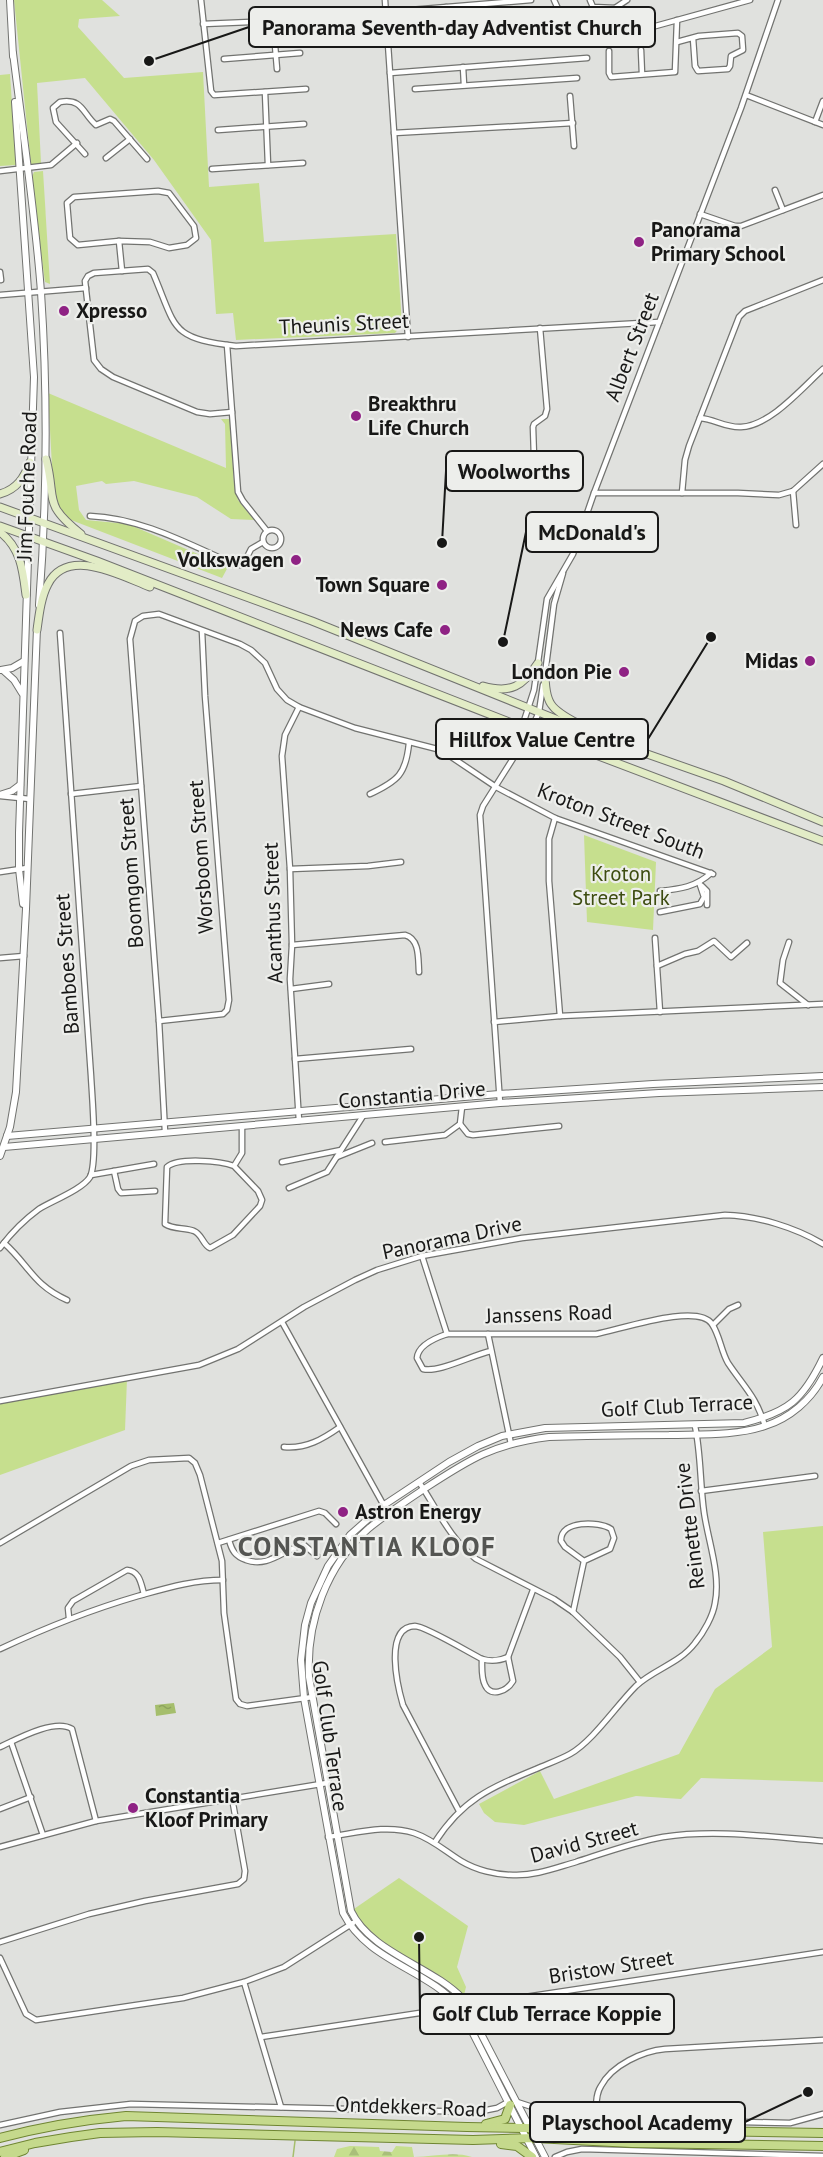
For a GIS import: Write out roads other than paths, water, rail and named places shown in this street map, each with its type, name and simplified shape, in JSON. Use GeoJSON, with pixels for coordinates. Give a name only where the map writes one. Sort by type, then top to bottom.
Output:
{"type":"FeatureCollection","features":[{"type":"Feature","properties":{"kind":"main road"},"geometry":{"type":"LineString","coordinates":[[46,459],[55,510],[87,539]]}},
{"type":"Feature","properties":{"kind":"main road"},"geometry":{"type":"LineString","coordinates":[[0,494],[7,492],[21,481],[30,462]]}},
{"type":"Feature","properties":{"kind":"main road"},"geometry":{"type":"LineString","coordinates":[[0,507],[312,621],[613,742],[724,781],[823,822]]}},
{"type":"Feature","properties":{"kind":"main road"},"geometry":{"type":"LineString","coordinates":[[0,526],[97,561],[522,727],[823,841]]}},
{"type":"Feature","properties":{"kind":"main road"},"geometry":{"type":"LineString","coordinates":[[0,532],[7,538],[22,564],[26,595]]}},
{"type":"Feature","properties":{"kind":"main road"},"geometry":{"type":"LineString","coordinates":[[37,630],[48,584],[55,574],[77,564],[103,570],[177,596],[193,598]]}},
{"type":"Feature","properties":{"kind":"main road"},"geometry":{"type":"LineString","coordinates":[[452,677],[504,689],[519,686],[530,676],[538,663]]}},
{"type":"Feature","properties":{"kind":"main road"},"geometry":{"type":"LineString","coordinates":[[545,672],[546,696],[554,710],[613,742]]}},
{"type":"Feature","properties":{"kind":"main road"},"geometry":{"type":"LineString","coordinates":[[467,2127],[505,2119],[512,2103]]}},
{"type":"Feature","properties":{"kind":"main road","name":"Ontdekkers Road"},"geometry":{"type":"LineString","coordinates":[[0,2139],[92,2119],[126,2116],[467,2127],[823,2133]]}},
{"type":"Feature","properties":{"kind":"main road"},"geometry":{"type":"LineString","coordinates":[[0,2133],[59,2121],[92,2119]]}},
{"type":"Feature","properties":{"kind":"main road","name":"Ontdekkers Road"},"geometry":{"type":"LineString","coordinates":[[0,2152],[47,2140],[100,2133],[157,2132],[823,2146]]}},
{"type":"Feature","properties":{"kind":"main road"},"geometry":{"type":"LineString","coordinates":[[5,2157],[47,2140]]}},
{"type":"Feature","properties":{"kind":"main road"},"geometry":{"type":"LineString","coordinates":[[473,2140],[517,2146],[534,2157]]}},
{"type":"Feature","properties":{"kind":"street","name":"Jim Fouche Road"},"geometry":{"type":"LineString","coordinates":[[10,0],[24,169],[40,291],[46,414],[44,542],[37,630],[30,799],[23,868]]}},
{"type":"Feature","properties":{"kind":"street"},"geometry":{"type":"LineString","coordinates":[[201,0],[211,91],[214,95],[306,89]]}},
{"type":"Feature","properties":{"kind":"street"},"geometry":{"type":"LineString","coordinates":[[385,0],[408,337]]}},
{"type":"Feature","properties":{"kind":"street"},"geometry":{"type":"LineString","coordinates":[[386,12],[531,0]]}},
{"type":"Feature","properties":{"kind":"street"},"geometry":{"type":"LineString","coordinates":[[554,0],[565,24]]}},
{"type":"Feature","properties":{"kind":"street"},"geometry":{"type":"LineString","coordinates":[[590,0],[593,7],[615,8],[627,0]]}},
{"type":"Feature","properties":{"kind":"street"},"geometry":{"type":"LineString","coordinates":[[615,8],[616,25],[620,30],[647,28],[750,0]]}},
{"type":"Feature","properties":{"kind":"street","name":"Albert Street"},"geometry":{"type":"LineString","coordinates":[[522,727],[534,690],[547,599],[576,546],[594,493],[746,95],[778,0]]}},
{"type":"Feature","properties":{"kind":"street"},"geometry":{"type":"LineString","coordinates":[[446,7],[456,33]]}},
{"type":"Feature","properties":{"kind":"street"},"geometry":{"type":"LineString","coordinates":[[203,24],[294,20]]}},
{"type":"Feature","properties":{"kind":"street"},"geometry":{"type":"LineString","coordinates":[[609,51],[611,77],[676,71],[677,20]]}},
{"type":"Feature","properties":{"kind":"street"},"geometry":{"type":"LineString","coordinates":[[273,21],[276,69]]}},
{"type":"Feature","properties":{"kind":"street"},"geometry":{"type":"LineString","coordinates":[[677,42],[693,38],[738,33],[742,36],[743,50],[731,56],[728,69],[698,71],[695,66],[693,38]]}},
{"type":"Feature","properties":{"kind":"street"},"geometry":{"type":"LineString","coordinates":[[641,50],[642,74]]}},
{"type":"Feature","properties":{"kind":"street"},"geometry":{"type":"LineString","coordinates":[[224,59],[300,53]]}},
{"type":"Feature","properties":{"kind":"street"},"geometry":{"type":"LineString","coordinates":[[390,73],[587,58]]}},
{"type":"Feature","properties":{"kind":"street"},"geometry":{"type":"LineString","coordinates":[[463,67],[464,86]]}},
{"type":"Feature","properties":{"kind":"street"},"geometry":{"type":"LineString","coordinates":[[415,89],[578,78]]}},
{"type":"Feature","properties":{"kind":"street"},"geometry":{"type":"LineString","coordinates":[[265,92],[268,165]]}},
{"type":"Feature","properties":{"kind":"street"},"geometry":{"type":"LineString","coordinates":[[746,95],[823,125]]}},
{"type":"Feature","properties":{"kind":"street"},"geometry":{"type":"LineString","coordinates":[[570,96],[574,146]]}},
{"type":"Feature","properties":{"kind":"street"},"geometry":{"type":"LineString","coordinates":[[815,122],[823,101]]}},
{"type":"Feature","properties":{"kind":"street"},"geometry":{"type":"LineString","coordinates":[[86,153],[56,122],[53,108],[60,102],[76,102],[96,125],[111,119],[147,159]]}},
{"type":"Feature","properties":{"kind":"street"},"geometry":{"type":"LineString","coordinates":[[394,133],[573,123]]}},
{"type":"Feature","properties":{"kind":"street"},"geometry":{"type":"LineString","coordinates":[[218,130],[304,124]]}},
{"type":"Feature","properties":{"kind":"street"},"geometry":{"type":"LineString","coordinates":[[106,158],[130,139]]}},
{"type":"Feature","properties":{"kind":"street"},"geometry":{"type":"LineString","coordinates":[[0,171],[51,165],[77,143]]}},
{"type":"Feature","properties":{"kind":"street"},"geometry":{"type":"LineString","coordinates":[[212,169],[303,163]]}},
{"type":"Feature","properties":{"kind":"street","name":"Jim Fouche Road"},"geometry":{"type":"LineString","coordinates":[[0,1156],[8,1136],[16,1092],[25,920],[20,798],[34,377],[28,292],[24,169]]}},
{"type":"Feature","properties":{"kind":"street"},"geometry":{"type":"LineString","coordinates":[[775,190],[783,210]]}},
{"type":"Feature","properties":{"kind":"street"},"geometry":{"type":"LineString","coordinates":[[164,191],[169,193],[194,226],[197,235],[194,241],[187,245],[169,248],[150,242],[119,242],[84,245],[73,243],[69,234],[67,203],[80,196],[164,191]]}},
{"type":"Feature","properties":{"kind":"street"},"geometry":{"type":"LineString","coordinates":[[700,214],[738,226],[823,195]]}},
{"type":"Feature","properties":{"kind":"street"},"geometry":{"type":"LineString","coordinates":[[119,242],[122,271],[94,273],[86,278],[93,354],[100,369],[113,377],[197,412],[210,414],[232,412]]}},
{"type":"Feature","properties":{"kind":"street","name":"Theunis Street"},"geometry":{"type":"LineString","coordinates":[[122,271],[145,269],[151,271],[172,320],[184,335],[227,345],[252,346],[660,322]]}},
{"type":"Feature","properties":{"kind":"street"},"geometry":{"type":"LineString","coordinates":[[0,273],[1,280]]}},
{"type":"Feature","properties":{"kind":"street"},"geometry":{"type":"LineString","coordinates":[[682,493],[685,460],[741,314],[823,280]]}},
{"type":"Feature","properties":{"kind":"street"},"geometry":{"type":"LineString","coordinates":[[0,295],[86,288]]}},
{"type":"Feature","properties":{"kind":"street"},"geometry":{"type":"LineString","coordinates":[[535,487],[532,427],[545,416],[547,409],[540,328]]}},
{"type":"Feature","properties":{"kind":"street"},"geometry":{"type":"LineString","coordinates":[[227,345],[238,492],[267,531]]}},
{"type":"Feature","properties":{"kind":"street"},"geometry":{"type":"LineString","coordinates":[[700,418],[730,427],[759,423],[823,369]]}},
{"type":"Feature","properties":{"kind":"street"},"geometry":{"type":"LineString","coordinates":[[594,493],[738,493],[773,496],[793,491],[823,464]]}},
{"type":"Feature","properties":{"kind":"street"},"geometry":{"type":"LineString","coordinates":[[793,491],[796,525]]}},
{"type":"Feature","properties":{"kind":"street"},"geometry":{"type":"LineString","coordinates":[[90,516],[131,522],[240,566],[246,562],[254,546],[263,542]]}},
{"type":"Feature","properties":{"kind":"street"},"geometry":{"type":"LineString","coordinates":[[267,531],[278,532],[281,537],[281,543],[272,549],[266,547],[263,542],[263,536],[267,531]]}},
{"type":"Feature","properties":{"kind":"street","name":"Albert Street"},"geometry":{"type":"LineString","coordinates":[[500,1103],[480,815],[483,806],[531,730],[539,712],[554,604],[564,571]]}},
{"type":"Feature","properties":{"kind":"street","name":"Kroton Street South"},"geometry":{"type":"LineString","coordinates":[[143,616],[159,614],[240,644],[251,650],[265,663],[277,689],[287,700],[299,707],[355,728],[441,750],[496,787],[555,818],[712,873],[700,884]]}},
{"type":"Feature","properties":{"kind":"street","name":"Boomgom Street"},"geometry":{"type":"LineString","coordinates":[[143,616],[135,621],[130,639],[159,1021],[165,1132]]}},
{"type":"Feature","properties":{"kind":"street","name":"Worsboom Street"},"geometry":{"type":"LineString","coordinates":[[159,1021],[223,1014],[228,1007],[202,631]]}},
{"type":"Feature","properties":{"kind":"street","name":"Bamboes Street"},"geometry":{"type":"LineString","coordinates":[[60,633],[94,1128],[91,1175]]}},
{"type":"Feature","properties":{"kind":"street"},"geometry":{"type":"LineString","coordinates":[[2,670],[12,668],[24,661]]}},
{"type":"Feature","properties":{"kind":"street"},"geometry":{"type":"LineString","coordinates":[[2,670],[23,693]]}},
{"type":"Feature","properties":{"kind":"street","name":"Acanthus Street"},"geometry":{"type":"LineString","coordinates":[[299,707],[285,735],[282,756],[290,869],[291,990],[299,1121]]}},
{"type":"Feature","properties":{"kind":"street"},"geometry":{"type":"LineString","coordinates":[[522,727],[524,740]]}},
{"type":"Feature","properties":{"kind":"street"},"geometry":{"type":"LineString","coordinates":[[370,794],[401,775],[407,760],[409,743]]}},
{"type":"Feature","properties":{"kind":"street"},"geometry":{"type":"LineString","coordinates":[[0,796],[12,792],[21,785]]}},
{"type":"Feature","properties":{"kind":"street"},"geometry":{"type":"LineString","coordinates":[[71,794],[141,786]]}},
{"type":"Feature","properties":{"kind":"street"},"geometry":{"type":"LineString","coordinates":[[0,796],[30,799]]}},
{"type":"Feature","properties":{"kind":"street"},"geometry":{"type":"LineString","coordinates":[[555,818],[549,839],[549,881],[560,1016]]}},
{"type":"Feature","properties":{"kind":"street"},"geometry":{"type":"LineString","coordinates":[[290,869],[368,866],[401,862]]}},
{"type":"Feature","properties":{"kind":"street"},"geometry":{"type":"LineString","coordinates":[[0,872],[23,868]]}},
{"type":"Feature","properties":{"kind":"street"},"geometry":{"type":"LineString","coordinates":[[660,891],[700,884]]}},
{"type":"Feature","properties":{"kind":"street"},"geometry":{"type":"LineString","coordinates":[[700,884],[707,891],[707,905]]}},
{"type":"Feature","properties":{"kind":"street"},"geometry":{"type":"LineString","coordinates":[[660,912],[700,904],[704,897],[700,884]]}},
{"type":"Feature","properties":{"kind":"street"},"geometry":{"type":"LineString","coordinates":[[292,945],[405,935],[416,944],[419,972]]}},
{"type":"Feature","properties":{"kind":"street"},"geometry":{"type":"LineString","coordinates":[[655,938],[660,1012]]}},
{"type":"Feature","properties":{"kind":"street"},"geometry":{"type":"LineString","coordinates":[[657,966],[698,951],[714,941],[735,963]]}},
{"type":"Feature","properties":{"kind":"street"},"geometry":{"type":"LineString","coordinates":[[789,942],[780,983],[808,1005]]}},
{"type":"Feature","properties":{"kind":"street"},"geometry":{"type":"LineString","coordinates":[[731,957],[747,943]]}},
{"type":"Feature","properties":{"kind":"street"},"geometry":{"type":"LineString","coordinates":[[0,958],[24,956]]}},
{"type":"Feature","properties":{"kind":"street"},"geometry":{"type":"LineString","coordinates":[[291,990],[329,984]]}},
{"type":"Feature","properties":{"kind":"street"},"geometry":{"type":"LineString","coordinates":[[494,1022],[560,1016],[823,1004]]}},
{"type":"Feature","properties":{"kind":"street"},"geometry":{"type":"LineString","coordinates":[[295,1059],[411,1049]]}},
{"type":"Feature","properties":{"kind":"street","name":"Constantia Drive"},"geometry":{"type":"LineString","coordinates":[[8,1136],[499,1094],[823,1076]]}},
{"type":"Feature","properties":{"kind":"street","name":"Constantia Drive"},"geometry":{"type":"LineString","coordinates":[[2,1147],[500,1103],[823,1087]]}},
{"type":"Feature","properties":{"kind":"street"},"geometry":{"type":"LineString","coordinates":[[385,1142],[445,1136],[460,1124],[462,1107]]}},
{"type":"Feature","properties":{"kind":"street"},"geometry":{"type":"LineString","coordinates":[[289,1188],[325,1174],[363,1116]]}},
{"type":"Feature","properties":{"kind":"street"},"geometry":{"type":"LineString","coordinates":[[460,1124],[468,1134],[473,1135],[559,1126]]}},
{"type":"Feature","properties":{"kind":"street"},"geometry":{"type":"LineString","coordinates":[[234,1166],[242,1153],[242,1126]]}},
{"type":"Feature","properties":{"kind":"street"},"geometry":{"type":"LineString","coordinates":[[0,1137],[8,1136]]}},
{"type":"Feature","properties":{"kind":"street"},"geometry":{"type":"LineString","coordinates":[[337,1156],[372,1143]]}},
{"type":"Feature","properties":{"kind":"street"},"geometry":{"type":"LineString","coordinates":[[282,1162],[341,1150]]}},
{"type":"Feature","properties":{"kind":"street"},"geometry":{"type":"LineString","coordinates":[[217,1161],[234,1166],[258,1191],[262,1200],[260,1206],[233,1235],[210,1248],[195,1231],[169,1227],[165,1224],[166,1171],[171,1164],[217,1161]]}},
{"type":"Feature","properties":{"kind":"street"},"geometry":{"type":"LineString","coordinates":[[0,1248],[25,1220],[82,1184],[91,1175],[154,1164]]}},
{"type":"Feature","properties":{"kind":"street"},"geometry":{"type":"LineString","coordinates":[[114,1171],[118,1190],[121,1193],[155,1191]]}},
{"type":"Feature","properties":{"kind":"street","name":"Panorama Drive"},"geometry":{"type":"LineString","coordinates":[[0,1401],[199,1365],[238,1349],[355,1280],[376,1270],[422,1256],[522,1238],[725,1215],[750,1217],[768,1222],[801,1233],[823,1244]]}},
{"type":"Feature","properties":{"kind":"street"},"geometry":{"type":"LineString","coordinates":[[4,1243],[18,1256],[36,1281],[56,1296],[67,1300]]}},
{"type":"Feature","properties":{"kind":"street"},"geometry":{"type":"LineString","coordinates":[[422,1256],[447,1334],[430,1341],[420,1349],[418,1363],[423,1369],[434,1370],[470,1356],[491,1351]]}},
{"type":"Feature","properties":{"kind":"street"},"geometry":{"type":"LineString","coordinates":[[738,1305],[713,1324],[726,1358],[749,1390],[765,1426]]}},
{"type":"Feature","properties":{"kind":"street","name":"Janssens Road"},"geometry":{"type":"LineString","coordinates":[[447,1334],[596,1334],[651,1320],[679,1316],[700,1316],[713,1324]]}},
{"type":"Feature","properties":{"kind":"street"},"geometry":{"type":"LineString","coordinates":[[282,1322],[388,1513]]}},
{"type":"Feature","properties":{"kind":"street"},"geometry":{"type":"LineString","coordinates":[[488,1334],[511,1444]]}},
{"type":"Feature","properties":{"kind":"street","name":"Golf Club Terrace"},"geometry":{"type":"LineString","coordinates":[[534,2157],[525,2128],[455,1991],[353,1923],[340,1906],[304,1698],[301,1660],[308,1614],[318,1586],[332,1559],[350,1535],[384,1505],[464,1453],[491,1440],[545,1428],[744,1424],[785,1408],[803,1393],[823,1358]]}},
{"type":"Feature","properties":{"kind":"street","name":"Golf Club Terrace"},"geometry":{"type":"LineString","coordinates":[[353,1923],[309,1677],[314,1621],[324,1591],[350,1548],[367,1529],[388,1513],[479,1455],[511,1444],[549,1437],[737,1432],[765,1426],[798,1408],[816,1389],[823,1377]]}},
{"type":"Feature","properties":{"kind":"street","name":"Reinette Drive"},"geometry":{"type":"LineString","coordinates":[[435,1842],[459,1811],[493,1786],[570,1754],[584,1743],[640,1682],[675,1662],[690,1649],[701,1634],[716,1602],[715,1575],[701,1491],[695,1426]]}},
{"type":"Feature","properties":{"kind":"street"},"geometry":{"type":"LineString","coordinates":[[284,1447],[294,1448],[310,1444],[327,1437],[340,1427]]}},
{"type":"Feature","properties":{"kind":"street"},"geometry":{"type":"LineString","coordinates":[[0,1543],[131,1466],[149,1460],[183,1456],[192,1460],[197,1468],[222,1561],[228,1649],[235,1695],[238,1701],[244,1706],[253,1706],[313,1697]]}},
{"type":"Feature","properties":{"kind":"street"},"geometry":{"type":"LineString","coordinates":[[701,1491],[815,1476]]}},
{"type":"Feature","properties":{"kind":"street"},"geometry":{"type":"LineString","coordinates":[[418,1482],[465,1551],[533,1590],[554,1599],[573,1612],[620,1657],[640,1682]]}},
{"type":"Feature","properties":{"kind":"street"},"geometry":{"type":"LineString","coordinates":[[218,1543],[319,1511],[325,1513],[336,1524]]}},
{"type":"Feature","properties":{"kind":"street"},"geometry":{"type":"LineString","coordinates":[[571,1526],[606,1526],[613,1533],[613,1546],[607,1552],[584,1561],[565,1547],[561,1541],[562,1532],[571,1526]]}},
{"type":"Feature","properties":{"kind":"street"},"geometry":{"type":"LineString","coordinates":[[229,1540],[236,1556],[259,1563],[276,1559],[304,1545],[317,1556]]}},
{"type":"Feature","properties":{"kind":"street"},"geometry":{"type":"LineString","coordinates":[[573,1612],[584,1561]]}},
{"type":"Feature","properties":{"kind":"street"},"geometry":{"type":"LineString","coordinates":[[69,1618],[68,1608],[73,1601],[127,1570],[135,1572],[138,1576],[144,1594]]}},
{"type":"Feature","properties":{"kind":"street"},"geometry":{"type":"LineString","coordinates":[[0,1648],[69,1618],[144,1594],[188,1582],[223,1580]]}},
{"type":"Feature","properties":{"kind":"street"},"geometry":{"type":"LineString","coordinates":[[482,1659],[486,1687],[499,1692],[506,1690],[513,1681],[508,1657],[533,1590]]}},
{"type":"Feature","properties":{"kind":"street"},"geometry":{"type":"LineString","coordinates":[[459,1811],[403,1705],[397,1680],[395,1651],[401,1634],[406,1629],[418,1627],[482,1659],[497,1661],[508,1657]]}},
{"type":"Feature","properties":{"kind":"street"},"geometry":{"type":"LineString","coordinates":[[0,1747],[55,1726],[63,1725],[72,1729],[96,1821]]}},
{"type":"Feature","properties":{"kind":"street"},"geometry":{"type":"LineString","coordinates":[[11,1742],[43,1835]]}},
{"type":"Feature","properties":{"kind":"street"},"geometry":{"type":"LineString","coordinates":[[0,1847],[96,1821],[327,1783]]}},
{"type":"Feature","properties":{"kind":"street"},"geometry":{"type":"LineString","coordinates":[[0,1809],[30,1797]]}},
{"type":"Feature","properties":{"kind":"street"},"geometry":{"type":"LineString","coordinates":[[0,1942],[43,1927],[145,1900],[238,1884],[244,1879],[245,1874],[232,1798]]}},
{"type":"Feature","properties":{"kind":"street","name":"David Street"},"geometry":{"type":"LineString","coordinates":[[328,1838],[376,1829],[398,1829],[416,1833],[435,1842],[472,1866],[493,1873],[513,1875],[544,1872],[611,1851],[662,1838],[685,1835],[738,1834],[823,1841]]}},
{"type":"Feature","properties":{"kind":"street"},"geometry":{"type":"LineString","coordinates":[[0,1958],[26,2014],[36,2020],[183,1998],[244,1982],[284,1967],[353,1923]]}},
{"type":"Feature","properties":{"kind":"street","name":"Bristow Street"},"geometry":{"type":"LineString","coordinates":[[261,2037],[823,1952]]}},
{"type":"Feature","properties":{"kind":"street"},"geometry":{"type":"LineString","coordinates":[[244,1982],[281,2107]]}},
{"type":"Feature","properties":{"kind":"street"},"geometry":{"type":"LineString","coordinates":[[597,2118],[598,2093],[602,2084],[618,2069],[641,2054],[665,2049],[823,2040]]}},
{"type":"Feature","properties":{"kind":"street","name":"Ontdekkers Road"},"geometry":{"type":"LineString","coordinates":[[0,2125],[60,2112],[130,2104],[477,2112],[512,2103],[559,2117],[790,2123],[823,2114]]}},
{"type":"Feature","properties":{"kind":"street","name":"Golf Club Terrace"},"geometry":{"type":"LineString","coordinates":[[530,2139],[545,2157]]}},
{"type":"Feature","properties":{"kind":"street"},"geometry":{"type":"LineString","coordinates":[[555,2157],[567,2151],[582,2149],[745,2156],[823,2156]]}},
{"type":"Feature","properties":{"kind":"water"},"geometry":{"type":"Polygon","coordinates":[[[174,1703],[176,1713],[156,1716],[155,1705],[174,1703]]]}},
{"type":"Feature","properties":{"kind":"waterway"},"geometry":{"type":"LineString","coordinates":[[293,2157],[295,2141]]}},
{"type":"Feature","properties":{"kind":"place","name":"Panorama Seventh-day Adventist Church"},"geometry":{"type":"Point","coordinates":[149,61]}},
{"type":"Feature","properties":{"kind":"place","name":"Panorama Primary School"},"geometry":{"type":"Point","coordinates":[639,242]}},
{"type":"Feature","properties":{"kind":"place","name":"Xpresso"},"geometry":{"type":"Point","coordinates":[64,311]}},
{"type":"Feature","properties":{"kind":"place","name":"Breakthru Life Church"},"geometry":{"type":"Point","coordinates":[356,416]}},
{"type":"Feature","properties":{"kind":"place","name":"Woolworths"},"geometry":{"type":"Point","coordinates":[442,543]}},
{"type":"Feature","properties":{"kind":"place","name":"Volkswagen"},"geometry":{"type":"Point","coordinates":[296,560]}},
{"type":"Feature","properties":{"kind":"place","name":"Town Square"},"geometry":{"type":"Point","coordinates":[442,585]}},
{"type":"Feature","properties":{"kind":"place","name":"News Cafe"},"geometry":{"type":"Point","coordinates":[445,630]}},
{"type":"Feature","properties":{"kind":"place","name":"Hillfox Value Centre"},"geometry":{"type":"Point","coordinates":[711,637]}},
{"type":"Feature","properties":{"kind":"place","name":"McDonald's"},"geometry":{"type":"Point","coordinates":[503,642]}},
{"type":"Feature","properties":{"kind":"place","name":"Midas"},"geometry":{"type":"Point","coordinates":[810,661]}},
{"type":"Feature","properties":{"kind":"place","name":"London Pie"},"geometry":{"type":"Point","coordinates":[624,672]}},
{"type":"Feature","properties":{"kind":"place","name":"Astron Energy"},"geometry":{"type":"Point","coordinates":[343,1512]}},
{"type":"Feature","properties":{"kind":"place","name":"Constantia Kloof Primary"},"geometry":{"type":"Point","coordinates":[133,1808]}},
{"type":"Feature","properties":{"kind":"place","name":"Golf Club Terrace Koppie"},"geometry":{"type":"Point","coordinates":[419,1937]}},
{"type":"Feature","properties":{"kind":"place","name":"Playschool Academy"},"geometry":{"type":"Point","coordinates":[808,2092]}},
{"type":"Feature","properties":{"kind":"district","name":"CONSTANTIA KLOOF"},"geometry":{"type":"Point","coordinates":[367,1547]}},
{"type":"Feature","properties":{"kind":"park label","name":"Kroton Street Park"},"geometry":{"type":"Point","coordinates":[621,886]}}]}
